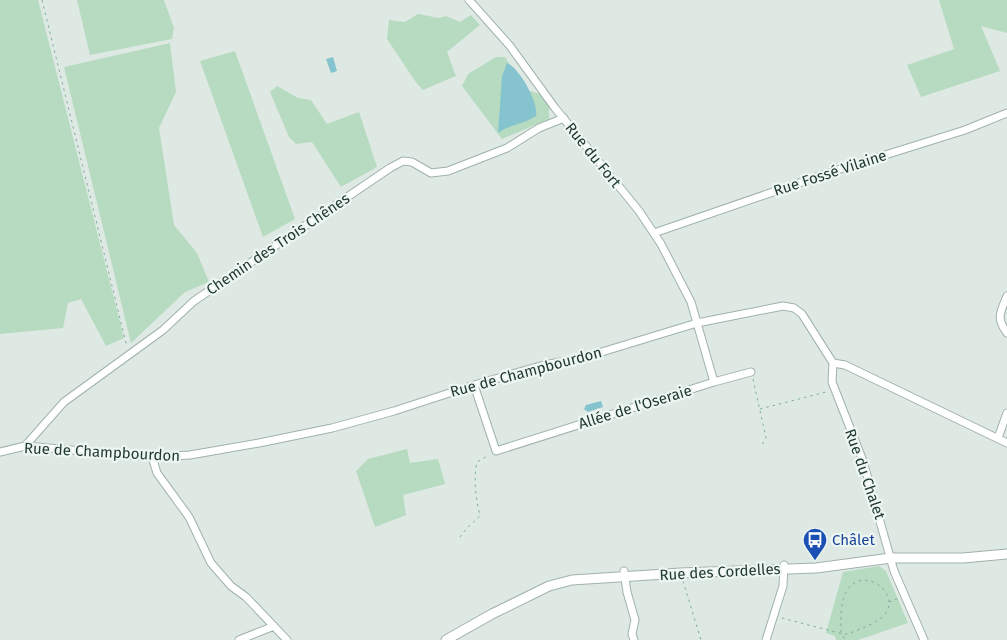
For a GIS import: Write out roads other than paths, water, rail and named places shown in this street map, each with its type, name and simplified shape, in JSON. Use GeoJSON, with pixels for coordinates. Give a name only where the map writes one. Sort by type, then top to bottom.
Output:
{"type":"FeatureCollection","features":[{"type":"Feature","properties":{"kind":"street","name":"Rue du Fort"},"geometry":{"type":"LineString","coordinates":[[468,0],[510,46],[564,118],[639,211],[661,244],[691,302],[697,322]]}},
{"type":"Feature","properties":{"kind":"street","name":"Rue Fossé Vilaine"},"geometry":{"type":"LineString","coordinates":[[654,233],[834,171],[965,130],[1007,113]]}},
{"type":"Feature","properties":{"kind":"street","name":"Chemin des Trois Chênes"},"geometry":{"type":"LineString","coordinates":[[25,446],[64,402],[163,330],[194,301],[390,168],[403,161],[412,162],[431,173],[448,172],[507,148],[539,128],[564,118]]}},
{"type":"Feature","properties":{"kind":"street"},"geometry":{"type":"LineString","coordinates":[[1007,296],[1000,312],[999,321],[1007,333]]}},
{"type":"Feature","properties":{"kind":"street","name":"Rue de Champbourdon"},"geometry":{"type":"LineString","coordinates":[[0,452],[25,446],[152,457],[190,455],[332,428],[544,365],[582,358],[697,322],[783,306],[794,308],[802,314],[833,363]]}},
{"type":"Feature","properties":{"kind":"street"},"geometry":{"type":"LineString","coordinates":[[697,322],[714,382]]}},
{"type":"Feature","properties":{"kind":"street"},"geometry":{"type":"LineString","coordinates":[[833,363],[845,365],[1007,442]]}},
{"type":"Feature","properties":{"kind":"street","name":"Rue du Chalet"},"geometry":{"type":"LineString","coordinates":[[833,363],[832,382],[863,462],[894,571],[924,640]]}},
{"type":"Feature","properties":{"kind":"street","name":"Allée de l'Oseraie"},"geometry":{"type":"LineString","coordinates":[[474,385],[496,451],[751,372]]}},
{"type":"Feature","properties":{"kind":"street"},"geometry":{"type":"LineString","coordinates":[[998,438],[1007,413]]}},
{"type":"Feature","properties":{"kind":"street"},"geometry":{"type":"LineString","coordinates":[[152,457],[156,473],[188,517],[211,563],[231,586],[246,597],[287,640]]}},
{"type":"Feature","properties":{"kind":"street","name":"Rue des Cordelles"},"geometry":{"type":"LineString","coordinates":[[446,640],[549,586],[572,580],[624,574],[784,567],[816,568],[891,558],[962,558],[1007,554]]}},
{"type":"Feature","properties":{"kind":"street"},"geometry":{"type":"LineString","coordinates":[[766,640],[783,586],[784,567]]}},
{"type":"Feature","properties":{"kind":"street"},"geometry":{"type":"LineString","coordinates":[[624,574],[635,620],[632,634],[634,640]]}},
{"type":"Feature","properties":{"kind":"street"},"geometry":{"type":"LineString","coordinates":[[240,640],[274,626]]}},
{"type":"Feature","properties":{"kind":"water"},"geometry":{"type":"Polygon","coordinates":[[[333,57],[337,71],[331,73],[326,59],[333,57]]]}},
{"type":"Feature","properties":{"kind":"water"},"geometry":{"type":"Polygon","coordinates":[[[507,63],[517,71],[527,86],[534,103],[536,116],[498,133],[502,76],[507,63]]]}},
{"type":"Feature","properties":{"kind":"water"},"geometry":{"type":"Polygon","coordinates":[[[601,401],[603,407],[588,412],[584,409],[586,405],[601,401]]]}},
{"type":"Feature","properties":{"kind":"place","name":"Châlet"},"geometry":{"type":"Point","coordinates":[815,561]}}]}
